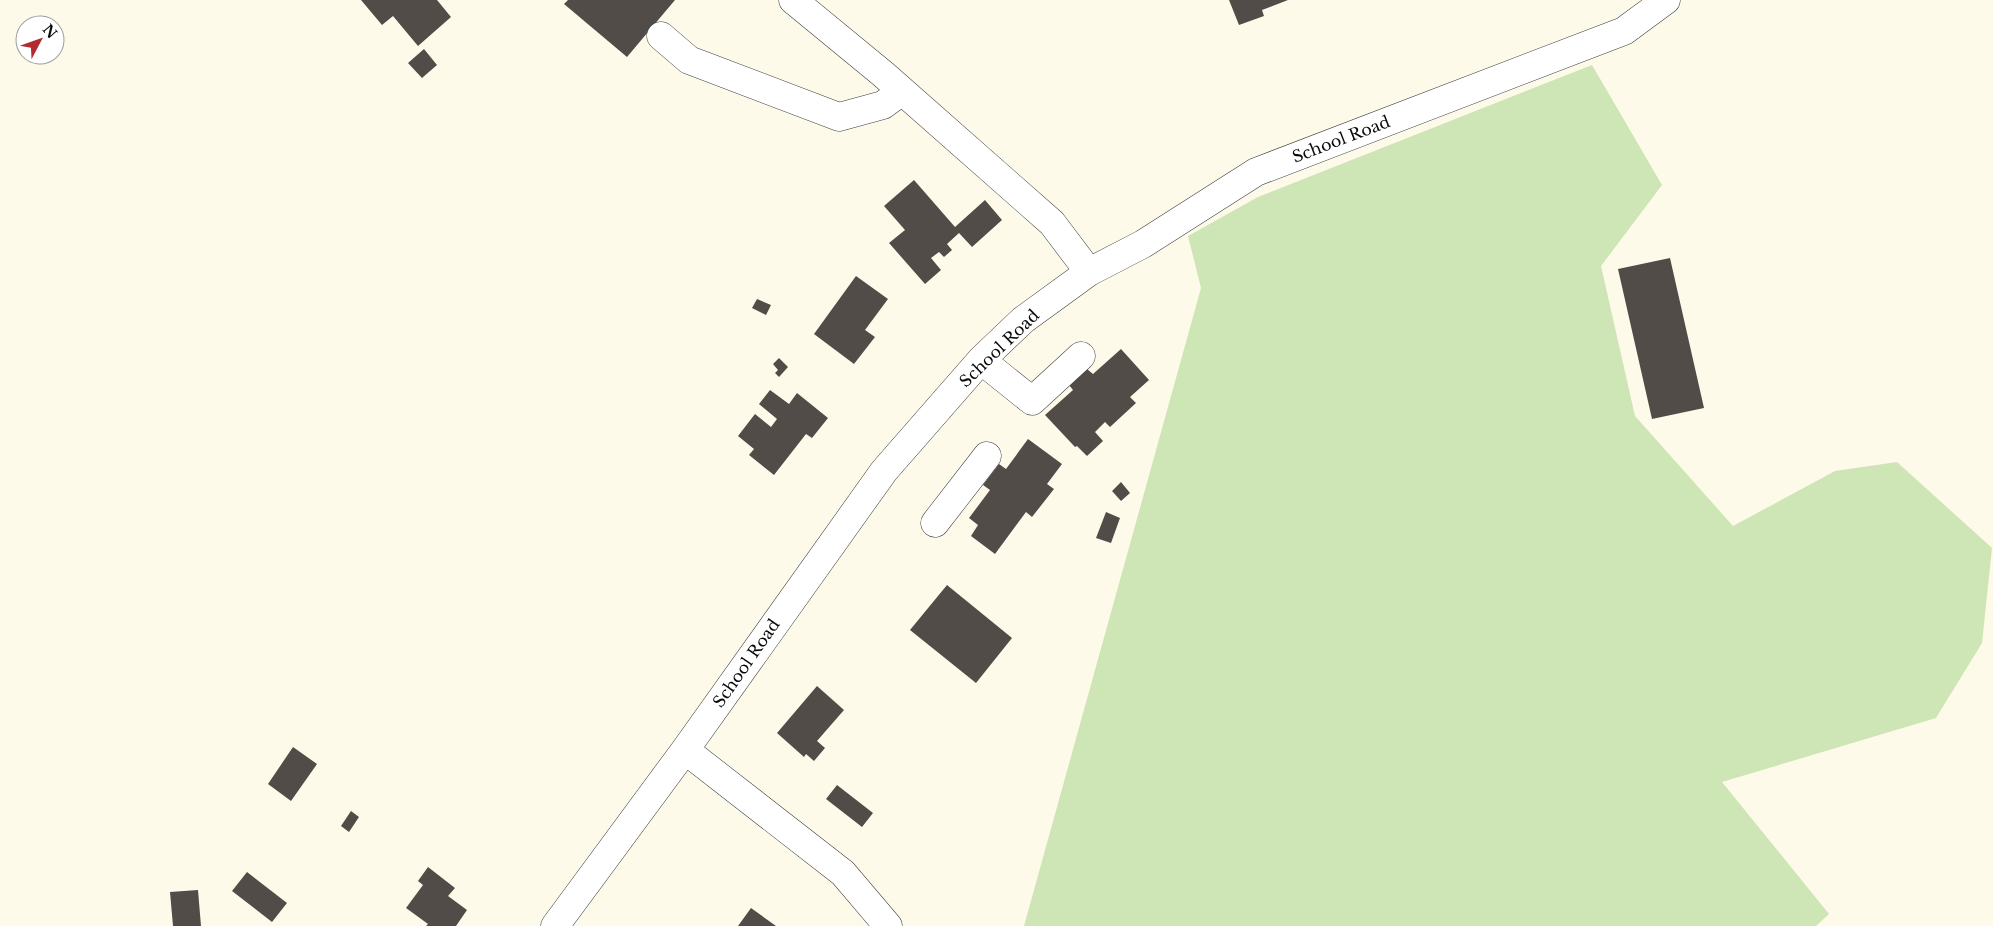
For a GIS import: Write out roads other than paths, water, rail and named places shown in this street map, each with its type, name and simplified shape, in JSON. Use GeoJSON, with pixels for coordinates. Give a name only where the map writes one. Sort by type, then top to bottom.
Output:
{"type":"FeatureCollection","features":[{"type":"Feature","properties":{"kind":"street"},"geometry":{"type":"LineString","coordinates":[[793,0],[902,90],[1052,223],[1089,272]]}},
{"type":"Feature","properties":{"kind":"street","name":"School Road"},"geometry":{"type":"LineString","coordinates":[[556,925],[685,750],[884,471],[981,360],[1023,320],[1089,272],[1143,244],[1256,172],[1624,31],[1666,0]]}},
{"type":"Feature","properties":{"kind":"street"},"geometry":{"type":"LineString","coordinates":[[661,36],[689,60],[839,117],[882,105],[902,90]]}},
{"type":"Feature","properties":{"kind":"street"},"geometry":{"type":"LineString","coordinates":[[981,360],[1032,401],[1081,356]]}},
{"type":"Feature","properties":{"kind":"street"},"geometry":{"type":"LineString","coordinates":[[935,523],[987,456]]}},
{"type":"Feature","properties":{"kind":"street"},"geometry":{"type":"LineString","coordinates":[[685,750],[843,873],[888,926]]}}]}
